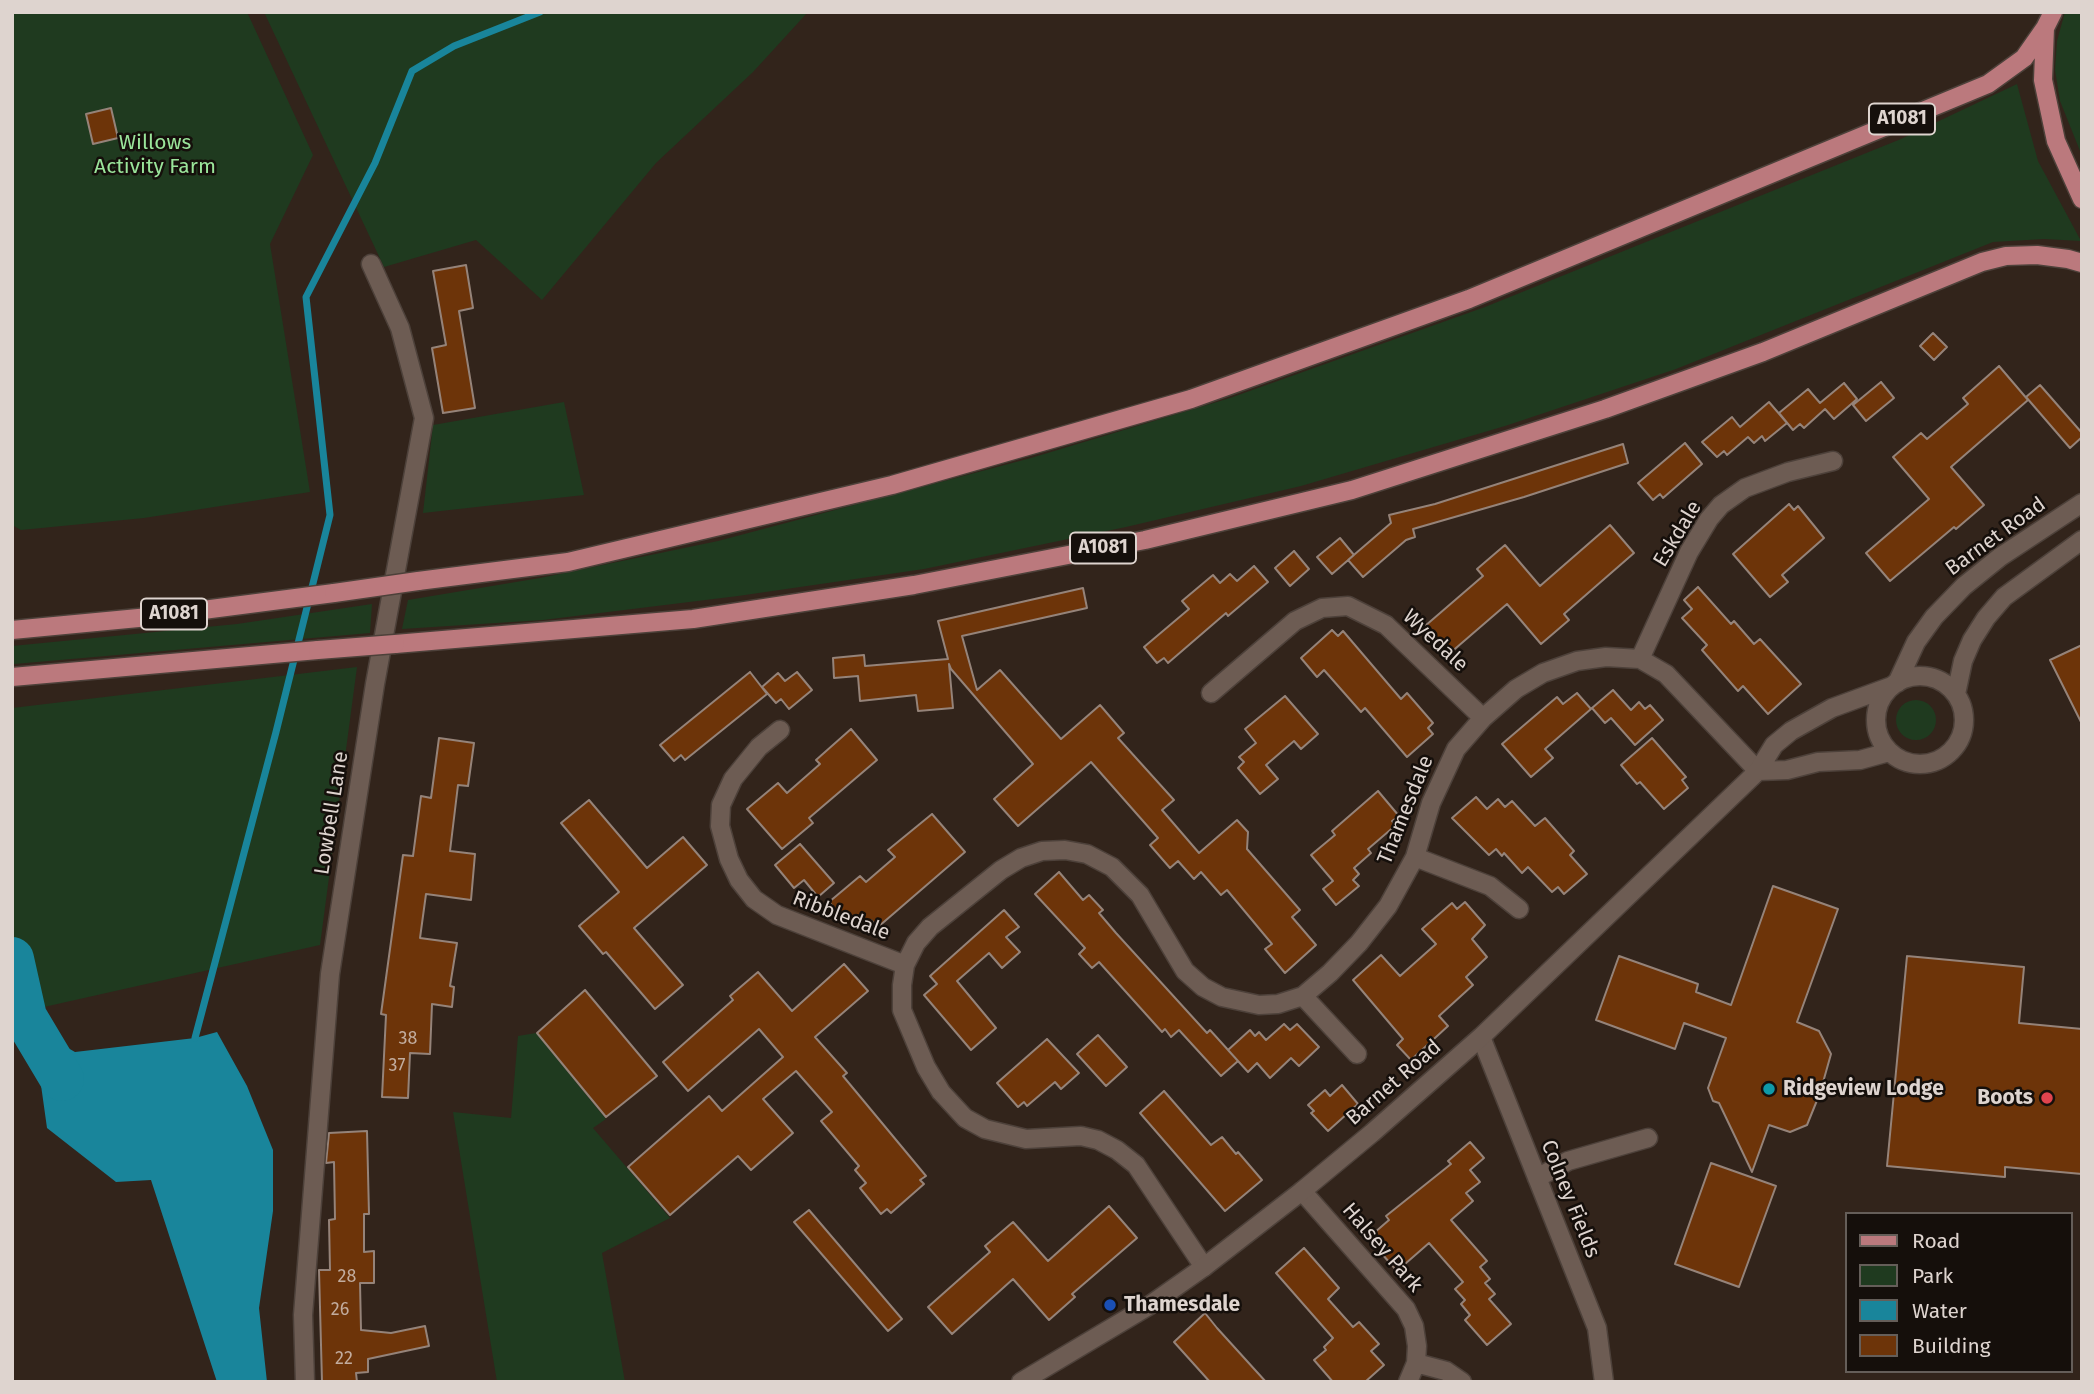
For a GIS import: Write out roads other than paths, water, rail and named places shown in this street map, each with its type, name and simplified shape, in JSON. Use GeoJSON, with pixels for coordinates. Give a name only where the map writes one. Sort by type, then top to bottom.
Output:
{"type":"FeatureCollection","features":[{"type":"Feature","properties":{"kind":"main road"},"geometry":{"type":"LineString","coordinates":[[2049,20],[2043,80],[2056,141],[2082,199]]}},
{"type":"Feature","properties":{"kind":"main road","name":"A1081"},"geometry":{"type":"LineString","coordinates":[[12,629],[149,617],[568,562],[892,485],[1191,399],[1469,299],[1988,84],[2024,58],[2049,20]]}},
{"type":"Feature","properties":{"kind":"main road","name":"A1081"},"geometry":{"type":"LineString","coordinates":[[12,677],[693,619],[914,586],[1145,540],[1352,490],[1605,409],[1763,352],[1982,262],[2037,255],[2068,258],[2082,263]]}},
{"type":"Feature","properties":{"kind":"street","name":"Lowbell Lane"},"geometry":{"type":"LineString","coordinates":[[305,1382],[303,1315],[330,974],[375,684],[424,418],[400,327],[371,264]]}},
{"type":"Feature","properties":{"kind":"street","name":"Eskdale"},"geometry":{"type":"LineString","coordinates":[[1640,659],[1689,552],[1721,505],[1745,488],[1788,472],[1833,461]]}},
{"type":"Feature","properties":{"kind":"street","name":"Barnet Road"},"geometry":{"type":"LineString","coordinates":[[1021,1382],[1150,1305],[1302,1191],[1481,1037],[1758,771],[1774,745],[1791,731],[1832,708],[1894,685],[1916,642],[1934,617],[1964,586],[2000,557],[2082,503]]}},
{"type":"Feature","properties":{"kind":"street"},"geometry":{"type":"LineString","coordinates":[[1956,694],[1963,661],[1986,618],[2004,597],[2029,576],[2082,540]]}},
{"type":"Feature","properties":{"kind":"street","name":"Wyedale"},"geometry":{"type":"LineString","coordinates":[[1211,693],[1295,621],[1321,608],[1348,607],[1386,625],[1483,718]]}},
{"type":"Feature","properties":{"kind":"street","name":"Thamesdale"},"geometry":{"type":"LineString","coordinates":[[1204,1267],[1136,1165],[1117,1150],[1098,1140],[1081,1136],[1027,1139],[985,1129],[965,1118],[941,1092],[909,1032],[902,1010],[905,965],[916,943],[930,927],[1001,870],[1021,858],[1042,851],[1065,850],[1087,854],[1112,867],[1140,895],[1185,971],[1203,987],[1222,997],[1259,1005],[1278,1004],[1303,996],[1359,943],[1388,906],[1415,857],[1442,776],[1456,749],[1483,718],[1516,689],[1543,673],[1577,661],[1606,657],[1640,659],[1666,674],[1758,771]]}},
{"type":"Feature","properties":{"kind":"street"},"geometry":{"type":"LineString","coordinates":[[1922,676],[1935,679],[1956,694],[1962,705],[1963,730],[1950,753],[1923,765],[1909,763],[1889,752],[1880,740],[1876,726],[1877,711],[1882,698],[1894,685],[1922,676]]}},
{"type":"Feature","properties":{"kind":"street","name":"Ribbledale"},"geometry":{"type":"LineString","coordinates":[[780,730],[759,747],[733,779],[721,805],[720,826],[729,859],[739,880],[754,899],[777,915],[905,965]]}},
{"type":"Feature","properties":{"kind":"street"},"geometry":{"type":"LineString","coordinates":[[1758,771],[1787,770],[1818,762],[1860,760],[1889,752]]}},
{"type":"Feature","properties":{"kind":"street"},"geometry":{"type":"LineString","coordinates":[[1415,857],[1490,886],[1519,909]]}},
{"type":"Feature","properties":{"kind":"street"},"geometry":{"type":"LineString","coordinates":[[1303,996],[1357,1054]]}},
{"type":"Feature","properties":{"kind":"street","name":"Colney Fields"},"geometry":{"type":"LineString","coordinates":[[1481,1037],[1597,1328],[1604,1382]]}},
{"type":"Feature","properties":{"kind":"street"},"geometry":{"type":"LineString","coordinates":[[1537,1178],[1568,1161],[1648,1138]]}},
{"type":"Feature","properties":{"kind":"street","name":"Halsey Park"},"geometry":{"type":"LineString","coordinates":[[1302,1191],[1406,1309],[1414,1326],[1417,1346],[1416,1363],[1408,1382]]}},
{"type":"Feature","properties":{"kind":"street"},"geometry":{"type":"LineString","coordinates":[[1416,1363],[1446,1371],[1462,1382]]}},
{"type":"Feature","properties":{"kind":"water"},"geometry":{"type":"Polygon","coordinates":[[[33,1028],[75,1052],[195,1038],[217,1032],[247,1086],[273,1150],[273,1211],[259,1308],[267,1382],[217,1382],[151,1180],[116,1182],[47,1128],[33,1028]]]}},
{"type":"Feature","properties":{"kind":"waterway"},"geometry":{"type":"LineString","coordinates":[[195,1038],[330,515],[306,297],[375,163],[412,71],[454,46],[540,12]]}},
{"type":"Feature","properties":{"kind":"waterway"},"geometry":{"type":"LineString","coordinates":[[12,959],[25,1017],[62,1079]]}},
{"type":"Feature","properties":{"kind":"place","name":"Ridgeview Lodge"},"geometry":{"type":"Point","coordinates":[1769,1089]}},
{"type":"Feature","properties":{"kind":"place","name":"Boots"},"geometry":{"type":"Point","coordinates":[2047,1098]}},
{"type":"Feature","properties":{"kind":"place","name":"Thamesdale"},"geometry":{"type":"Point","coordinates":[1110,1305]}},
{"type":"Feature","properties":{"kind":"park label","name":"Willows Activity Farm"},"geometry":{"type":"Point","coordinates":[155,155]}}]}
